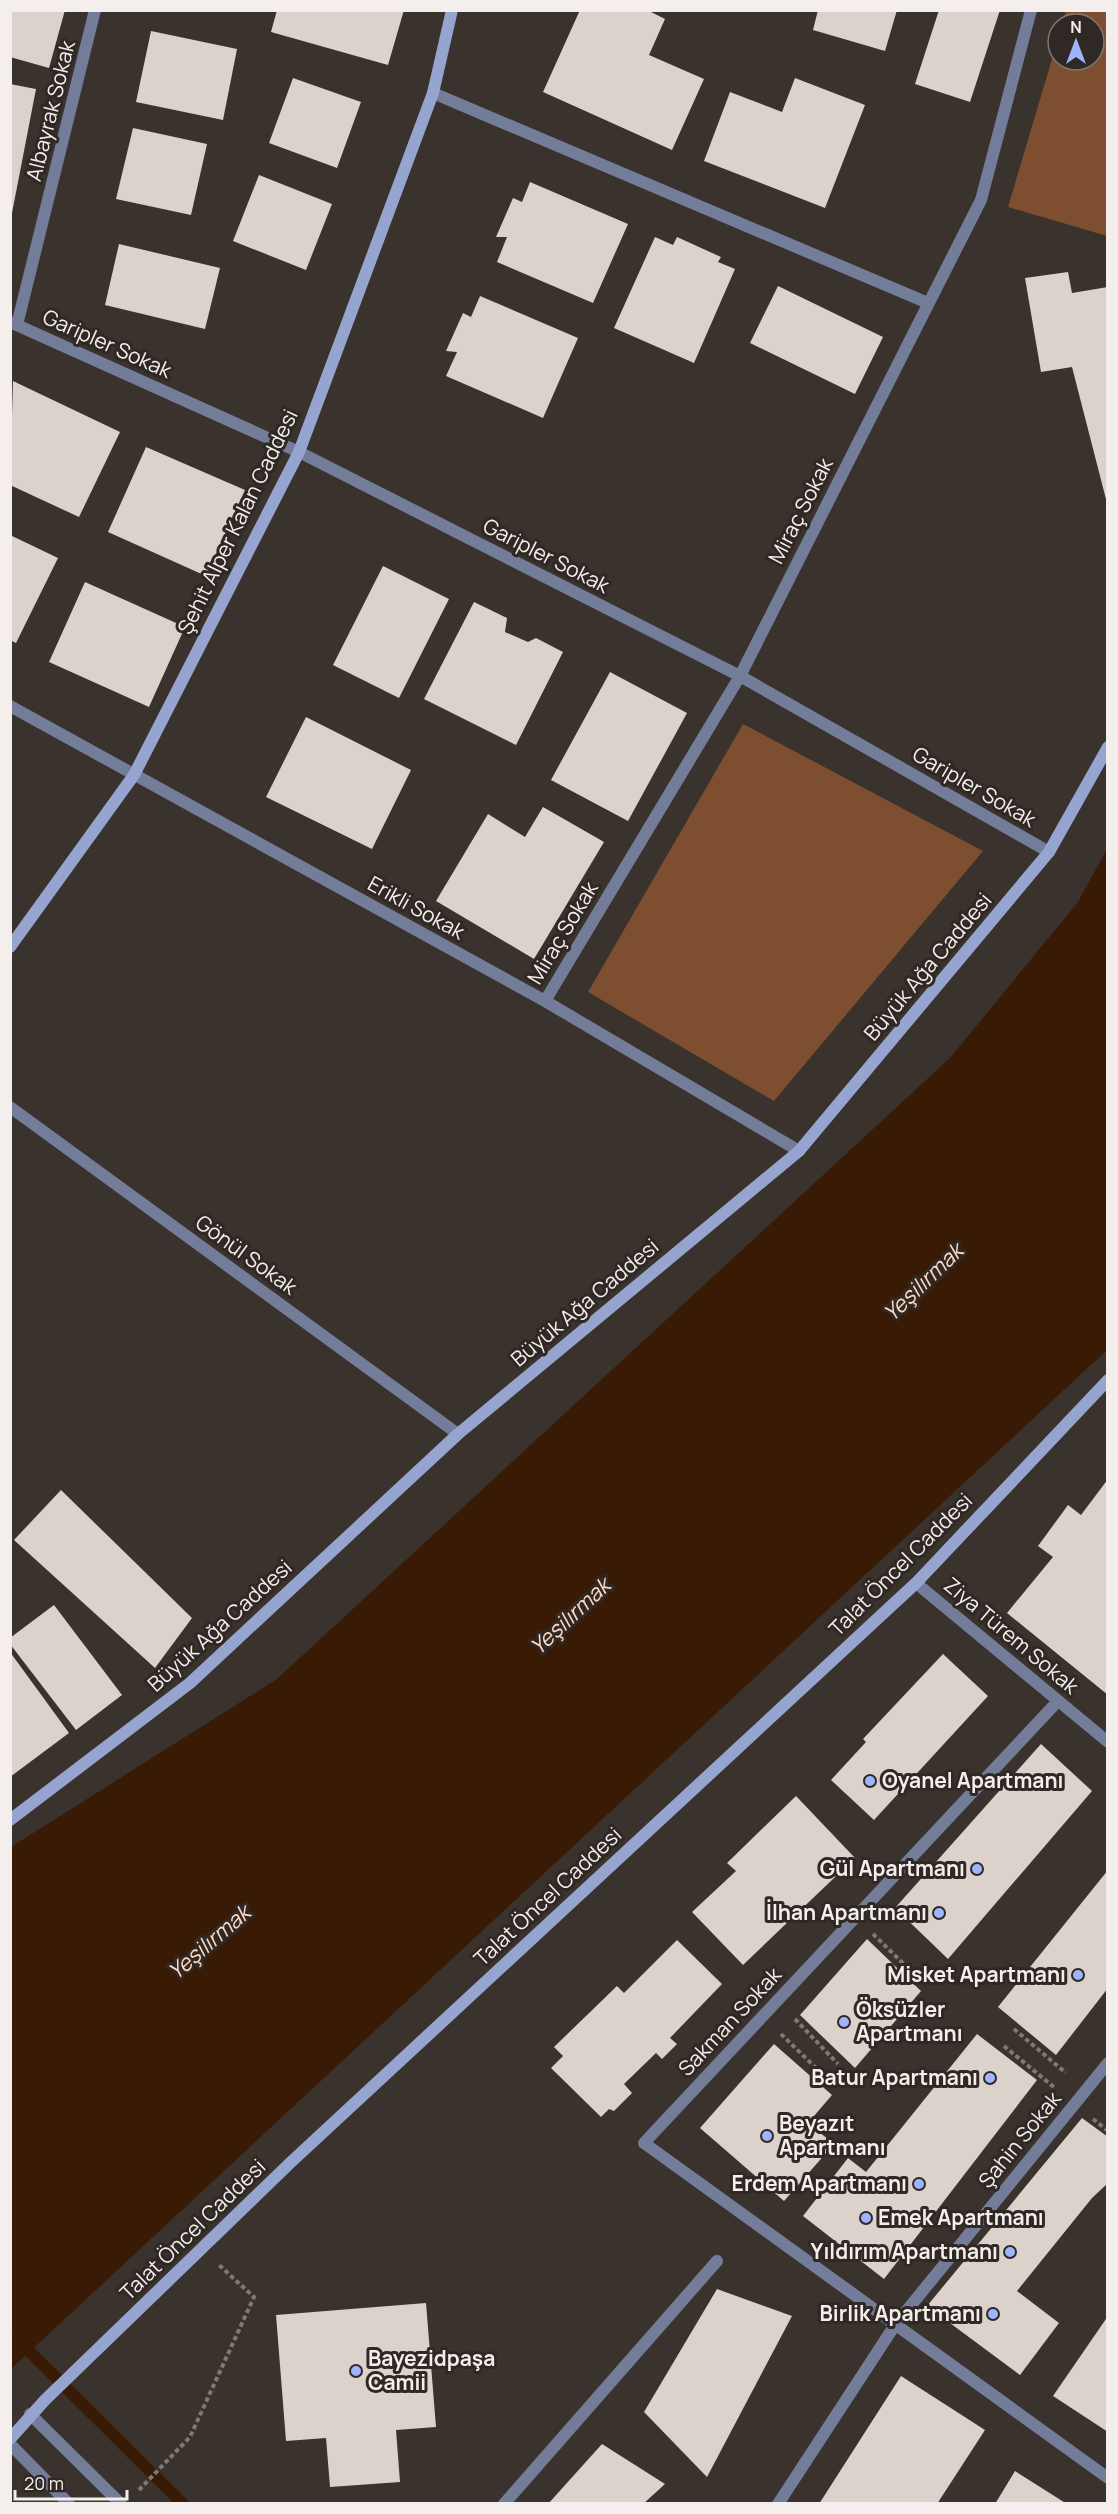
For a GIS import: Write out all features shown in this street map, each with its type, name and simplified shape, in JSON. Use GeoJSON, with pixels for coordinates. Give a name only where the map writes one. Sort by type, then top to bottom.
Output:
{"type":"FeatureCollection","features":[{"type":"Feature","properties":{"kind":"street","name":"Albayrak Sokak"},"geometry":{"type":"LineString","coordinates":[[14,324],[95,10]]}},
{"type":"Feature","properties":{"kind":"street","name":"Şehit Alper Kalan Caddesi"},"geometry":{"type":"LineString","coordinates":[[10,946],[134,775],[299,452],[433,93],[452,10]]}},
{"type":"Feature","properties":{"kind":"street","name":"Miraç Sokak"},"geometry":{"type":"LineString","coordinates":[[545,1002],[740,676],[981,200],[1031,10]]}},
{"type":"Feature","properties":{"kind":"street"},"geometry":{"type":"LineString","coordinates":[[433,93],[928,303]]}},
{"type":"Feature","properties":{"kind":"street","name":"Garipler Sokak"},"geometry":{"type":"LineString","coordinates":[[14,324],[299,452],[740,676],[1049,852]]}},
{"type":"Feature","properties":{"kind":"street","name":"Erikli Sokak"},"geometry":{"type":"LineString","coordinates":[[10,706],[545,1002],[799,1151]]}},
{"type":"Feature","properties":{"kind":"street","name":"Büyük Ağa Caddesi"},"geometry":{"type":"LineString","coordinates":[[10,1820],[190,1683],[458,1434],[799,1151],[1049,852],[1107,747]]}},
{"type":"Feature","properties":{"kind":"street","name":"Gönül Sokak"},"geometry":{"type":"LineString","coordinates":[[10,1107],[458,1434]]}},
{"type":"Feature","properties":{"kind":"street","name":"Talat Öncel Caddesi"},"geometry":{"type":"LineString","coordinates":[[10,2439],[30,2414],[290,2163],[916,1583],[1107,1380]]}},
{"type":"Feature","properties":{"kind":"street","name":"Ziya Türem Sokak"},"geometry":{"type":"LineString","coordinates":[[916,1583],[1107,1742]]}},
{"type":"Feature","properties":{"kind":"street","name":"Sakman Sokak"},"geometry":{"type":"LineString","coordinates":[[1058,1701],[644,2143],[1107,2478]]}},
{"type":"Feature","properties":{"kind":"street","name":"Şahin Sokak"},"geometry":{"type":"LineString","coordinates":[[895,2325],[1107,2063]]}},
{"type":"Feature","properties":{"kind":"street"},"geometry":{"type":"LineString","coordinates":[[504,2504],[717,2261]]}},
{"type":"Feature","properties":{"kind":"street"},"geometry":{"type":"LineString","coordinates":[[778,2504],[895,2325]]}},
{"type":"Feature","properties":{"kind":"street"},"geometry":{"type":"LineString","coordinates":[[30,2414],[121,2504]]}},
{"type":"Feature","properties":{"kind":"street"},"geometry":{"type":"LineString","coordinates":[[10,2444],[69,2504]]}},
{"type":"Feature","properties":{"kind":"path"},"geometry":{"type":"LineString","coordinates":[[855,1916],[914,1974]]}},
{"type":"Feature","properties":{"kind":"path"},"geometry":{"type":"LineString","coordinates":[[777,2001],[838,2064]]}},
{"type":"Feature","properties":{"kind":"path"},"geometry":{"type":"LineString","coordinates":[[762,2016],[817,2069]]}},
{"type":"Feature","properties":{"kind":"path"},"geometry":{"type":"LineString","coordinates":[[1014,2029],[1085,2090]]}},
{"type":"Feature","properties":{"kind":"path"},"geometry":{"type":"LineString","coordinates":[[1004,2046],[1074,2104]]}},
{"type":"Feature","properties":{"kind":"path"},"geometry":{"type":"LineString","coordinates":[[137,2492],[190,2438],[254,2297],[202,2248]]}},
{"type":"Feature","properties":{"kind":"shaded area"},"geometry":{"type":"Polygon","coordinates":[[[1107,11],[1107,236],[1008,207],[1048,72],[1106,72],[1106,12],[1066,12],[1107,11]]]}},
{"type":"Feature","properties":{"kind":"shaded area"},"geometry":{"type":"Polygon","coordinates":[[[743,724],[983,851],[774,1101],[588,992],[743,724]]]}},
{"type":"Feature","properties":{"kind":"water","name":"Yeşilırmak"},"geometry":{"type":"Polygon","coordinates":[[[1107,849],[1107,1350],[11,2369],[11,1847],[277,1679],[950,1058],[1078,902],[1107,849]]]}},
{"type":"Feature","properties":{"kind":"building"},"geometry":{"type":"Polygon","coordinates":[[[10,10],[65,10],[49,68],[10,57],[10,10]]]}},
{"type":"Feature","properties":{"kind":"building"},"geometry":{"type":"Polygon","coordinates":[[[277,10],[404,10],[388,65],[271,32],[277,10]]]}},
{"type":"Feature","properties":{"kind":"building"},"geometry":{"type":"Polygon","coordinates":[[[580,10],[647,10],[665,19],[649,55],[704,79],[672,150],[543,92],[580,10]]]}},
{"type":"Feature","properties":{"kind":"building"},"geometry":{"type":"Polygon","coordinates":[[[818,10],[897,10],[885,51],[813,30],[818,10]]]}},
{"type":"Feature","properties":{"kind":"building"},"geometry":{"type":"Polygon","coordinates":[[[939,10],[1000,10],[970,102],[915,84],[939,10]]]}},
{"type":"Feature","properties":{"kind":"building"},"geometry":{"type":"Polygon","coordinates":[[[151,31],[237,49],[223,120],[136,102],[151,31]]]}},
{"type":"Feature","properties":{"kind":"building"},"geometry":{"type":"Polygon","coordinates":[[[293,78],[361,102],[337,168],[269,143],[293,78]]]}},
{"type":"Feature","properties":{"kind":"building"},"geometry":{"type":"Polygon","coordinates":[[[795,78],[865,105],[825,208],[704,161],[730,92],[782,112],[795,78]]]}},
{"type":"Feature","properties":{"kind":"building"},"geometry":{"type":"Polygon","coordinates":[[[10,84],[36,89],[12,213],[10,212],[10,84]]]}},
{"type":"Feature","properties":{"kind":"building"},"geometry":{"type":"Polygon","coordinates":[[[133,128],[207,144],[191,215],[116,199],[133,128]]]}},
{"type":"Feature","properties":{"kind":"building"},"geometry":{"type":"Polygon","coordinates":[[[259,175],[332,204],[306,270],[233,241],[259,175]]]}},
{"type":"Feature","properties":{"kind":"building"},"geometry":{"type":"Polygon","coordinates":[[[530,182],[628,224],[593,303],[497,262],[507,237],[496,237],[513,198],[522,202],[530,182]]]}},
{"type":"Feature","properties":{"kind":"building"},"geometry":{"type":"Polygon","coordinates":[[[655,237],[673,245],[677,237],[721,257],[718,262],[735,269],[694,363],[614,328],[655,237]]]}},
{"type":"Feature","properties":{"kind":"building"},"geometry":{"type":"Polygon","coordinates":[[[119,244],[220,268],[205,329],[105,305],[119,244]]]}},
{"type":"Feature","properties":{"kind":"building"},"geometry":{"type":"Polygon","coordinates":[[[1068,272],[1072,293],[1108,287],[1108,507],[1072,367],[1041,372],[1025,278],[1068,272]]]}},
{"type":"Feature","properties":{"kind":"building"},"geometry":{"type":"Polygon","coordinates":[[[778,286],[883,337],[855,394],[750,343],[778,286]]]}},
{"type":"Feature","properties":{"kind":"building"},"geometry":{"type":"Polygon","coordinates":[[[480,296],[578,338],[543,418],[446,376],[457,352],[446,351],[463,313],[471,317],[480,296]]]}},
{"type":"Feature","properties":{"kind":"building"},"geometry":{"type":"Polygon","coordinates":[[[13,381],[120,432],[79,517],[10,485],[13,381]]]}},
{"type":"Feature","properties":{"kind":"building"},"geometry":{"type":"Polygon","coordinates":[[[146,447],[245,490],[206,576],[108,532],[146,447]]]}},
{"type":"Feature","properties":{"kind":"building"},"geometry":{"type":"Polygon","coordinates":[[[10,535],[58,558],[16,643],[10,640],[10,535]]]}},
{"type":"Feature","properties":{"kind":"building"},"geometry":{"type":"Polygon","coordinates":[[[383,566],[449,599],[399,698],[333,665],[383,566]]]}},
{"type":"Feature","properties":{"kind":"building"},"geometry":{"type":"Polygon","coordinates":[[[85,582],[185,627],[149,707],[49,662],[85,582]]]}},
{"type":"Feature","properties":{"kind":"building"},"geometry":{"type":"Polygon","coordinates":[[[474,602],[507,618],[505,632],[528,642],[536,638],[563,652],[516,745],[424,699],[474,602]]]}},
{"type":"Feature","properties":{"kind":"building"},"geometry":{"type":"Polygon","coordinates":[[[610,672],[687,713],[628,821],[551,780],[610,672]]]}},
{"type":"Feature","properties":{"kind":"building"},"geometry":{"type":"Polygon","coordinates":[[[306,717],[411,770],[372,849],[266,797],[306,717]]]}},
{"type":"Feature","properties":{"kind":"building"},"geometry":{"type":"Polygon","coordinates":[[[543,807],[604,842],[534,959],[436,901],[488,814],[525,837],[543,807]]]}},
{"type":"Feature","properties":{"kind":"building"},"geometry":{"type":"Polygon","coordinates":[[[1108,1479],[1108,1695],[1007,1613],[1053,1557],[1038,1546],[1068,1505],[1081,1515],[1108,1479]]]}},
{"type":"Feature","properties":{"kind":"building"},"geometry":{"type":"Polygon","coordinates":[[[61,1490],[192,1618],[155,1668],[14,1540],[61,1490]]]}},
{"type":"Feature","properties":{"kind":"building"},"geometry":{"type":"Polygon","coordinates":[[[54,1605],[122,1695],[76,1730],[10,1644],[10,1638],[54,1605]]]}},
{"type":"Feature","properties":{"kind":"building"},"geometry":{"type":"Polygon","coordinates":[[[10,1652],[69,1733],[10,1777],[10,1652]]]}},
{"type":"Feature","properties":{"kind":"building"},"geometry":{"type":"Polygon","coordinates":[[[943,1654],[988,1696],[874,1820],[831,1780],[866,1742],[863,1739],[943,1654]]]}},
{"type":"Feature","properties":{"kind":"building"},"geometry":{"type":"Polygon","coordinates":[[[1041,1744],[1092,1791],[948,1959],[895,1908],[1041,1744]]]}},
{"type":"Feature","properties":{"kind":"building"},"geometry":{"type":"Polygon","coordinates":[[[796,1796],[855,1858],[743,1965],[692,1912],[736,1871],[727,1863],[796,1796]]]}},
{"type":"Feature","properties":{"kind":"building"},"geometry":{"type":"Polygon","coordinates":[[[1108,1870],[1108,1988],[1056,2055],[998,2007],[1108,1870]]]}},
{"type":"Feature","properties":{"kind":"building"},"geometry":{"type":"Polygon","coordinates":[[[867,1939],[921,1991],[855,2068],[800,2015],[867,1939]]]}},
{"type":"Feature","properties":{"kind":"building"},"geometry":{"type":"Polygon","coordinates":[[[677,1940],[722,1984],[670,2038],[677,2044],[662,2059],[656,2053],[624,2084],[632,2093],[614,2111],[609,2109],[601,2117],[551,2068],[563,2056],[554,2047],[617,1986],[624,1993],[677,1940]]]}},
{"type":"Feature","properties":{"kind":"building"},"geometry":{"type":"Polygon","coordinates":[[[977,2034],[1037,2080],[884,2279],[803,2216],[848,2158],[866,2172],[977,2034]]]}},
{"type":"Feature","properties":{"kind":"building","name":"Beyazıt Apartmanı"},"geometry":{"type":"Polygon","coordinates":[[[774,2044],[832,2095],[808,2123],[834,2144],[784,2201],[700,2128],[774,2044]]]}},
{"type":"Feature","properties":{"kind":"building"},"geometry":{"type":"Polygon","coordinates":[[[1082,2118],[1108,2137],[1108,2183],[1092,2198],[1017,2291],[1059,2323],[1020,2375],[927,2306],[1082,2118]]]}},
{"type":"Feature","properties":{"kind":"building"},"geometry":{"type":"Polygon","coordinates":[[[717,2289],[792,2316],[707,2477],[644,2412],[717,2289]]]}},
{"type":"Feature","properties":{"kind":"building","name":"Bayezidpaşa Camii"},"geometry":{"type":"Polygon","coordinates":[[[426,2303],[436,2427],[396,2430],[400,2482],[330,2487],[326,2438],[286,2441],[276,2315],[426,2303]]]}},
{"type":"Feature","properties":{"kind":"building"},"geometry":{"type":"Polygon","coordinates":[[[1108,2316],[1108,2432],[1053,2396],[1108,2316]]]}},
{"type":"Feature","properties":{"kind":"building"},"geometry":{"type":"Polygon","coordinates":[[[901,2376],[985,2430],[937,2504],[819,2504],[901,2376]]]}},
{"type":"Feature","properties":{"kind":"building"},"geometry":{"type":"Polygon","coordinates":[[[602,2444],[665,2484],[643,2504],[548,2504],[602,2444]]]}},
{"type":"Feature","properties":{"kind":"building"},"geometry":{"type":"Polygon","coordinates":[[[1015,2471],[1067,2504],[995,2504],[1015,2471]]]}},
{"type":"Feature","properties":{"kind":"waterway"},"geometry":{"type":"LineString","coordinates":[[10,2332],[183,2504]]}},
{"type":"Feature","properties":{"kind":"place","name":"Oyanel Apartmanı"},"geometry":{"type":"Point","coordinates":[870,1781]}},
{"type":"Feature","properties":{"kind":"place","name":"Gül Apartmanı"},"geometry":{"type":"Point","coordinates":[977,1869]}},
{"type":"Feature","properties":{"kind":"place","name":"İlhan Apartmanı"},"geometry":{"type":"Point","coordinates":[939,1913]}},
{"type":"Feature","properties":{"kind":"place","name":"Misket Apartmanı"},"geometry":{"type":"Point","coordinates":[1078,1975]}},
{"type":"Feature","properties":{"kind":"place","name":"Öksüzler Apartmanı"},"geometry":{"type":"Point","coordinates":[844,2022]}},
{"type":"Feature","properties":{"kind":"place","name":"Batur Apartmanı"},"geometry":{"type":"Point","coordinates":[990,2078]}},
{"type":"Feature","properties":{"kind":"place","name":"Beyazıt Apartmanı"},"geometry":{"type":"Point","coordinates":[767,2136]}},
{"type":"Feature","properties":{"kind":"place","name":"Erdem Apartmanı"},"geometry":{"type":"Point","coordinates":[919,2184]}},
{"type":"Feature","properties":{"kind":"place","name":"Emek Apartmanı"},"geometry":{"type":"Point","coordinates":[866,2218]}},
{"type":"Feature","properties":{"kind":"place","name":"Yıldırım Apartmanı"},"geometry":{"type":"Point","coordinates":[1010,2252]}},
{"type":"Feature","properties":{"kind":"place","name":"Birlik Apartmanı"},"geometry":{"type":"Point","coordinates":[993,2314]}},
{"type":"Feature","properties":{"kind":"place","name":"Bayezidpaşa Camii"},"geometry":{"type":"Point","coordinates":[356,2371]}}]}
